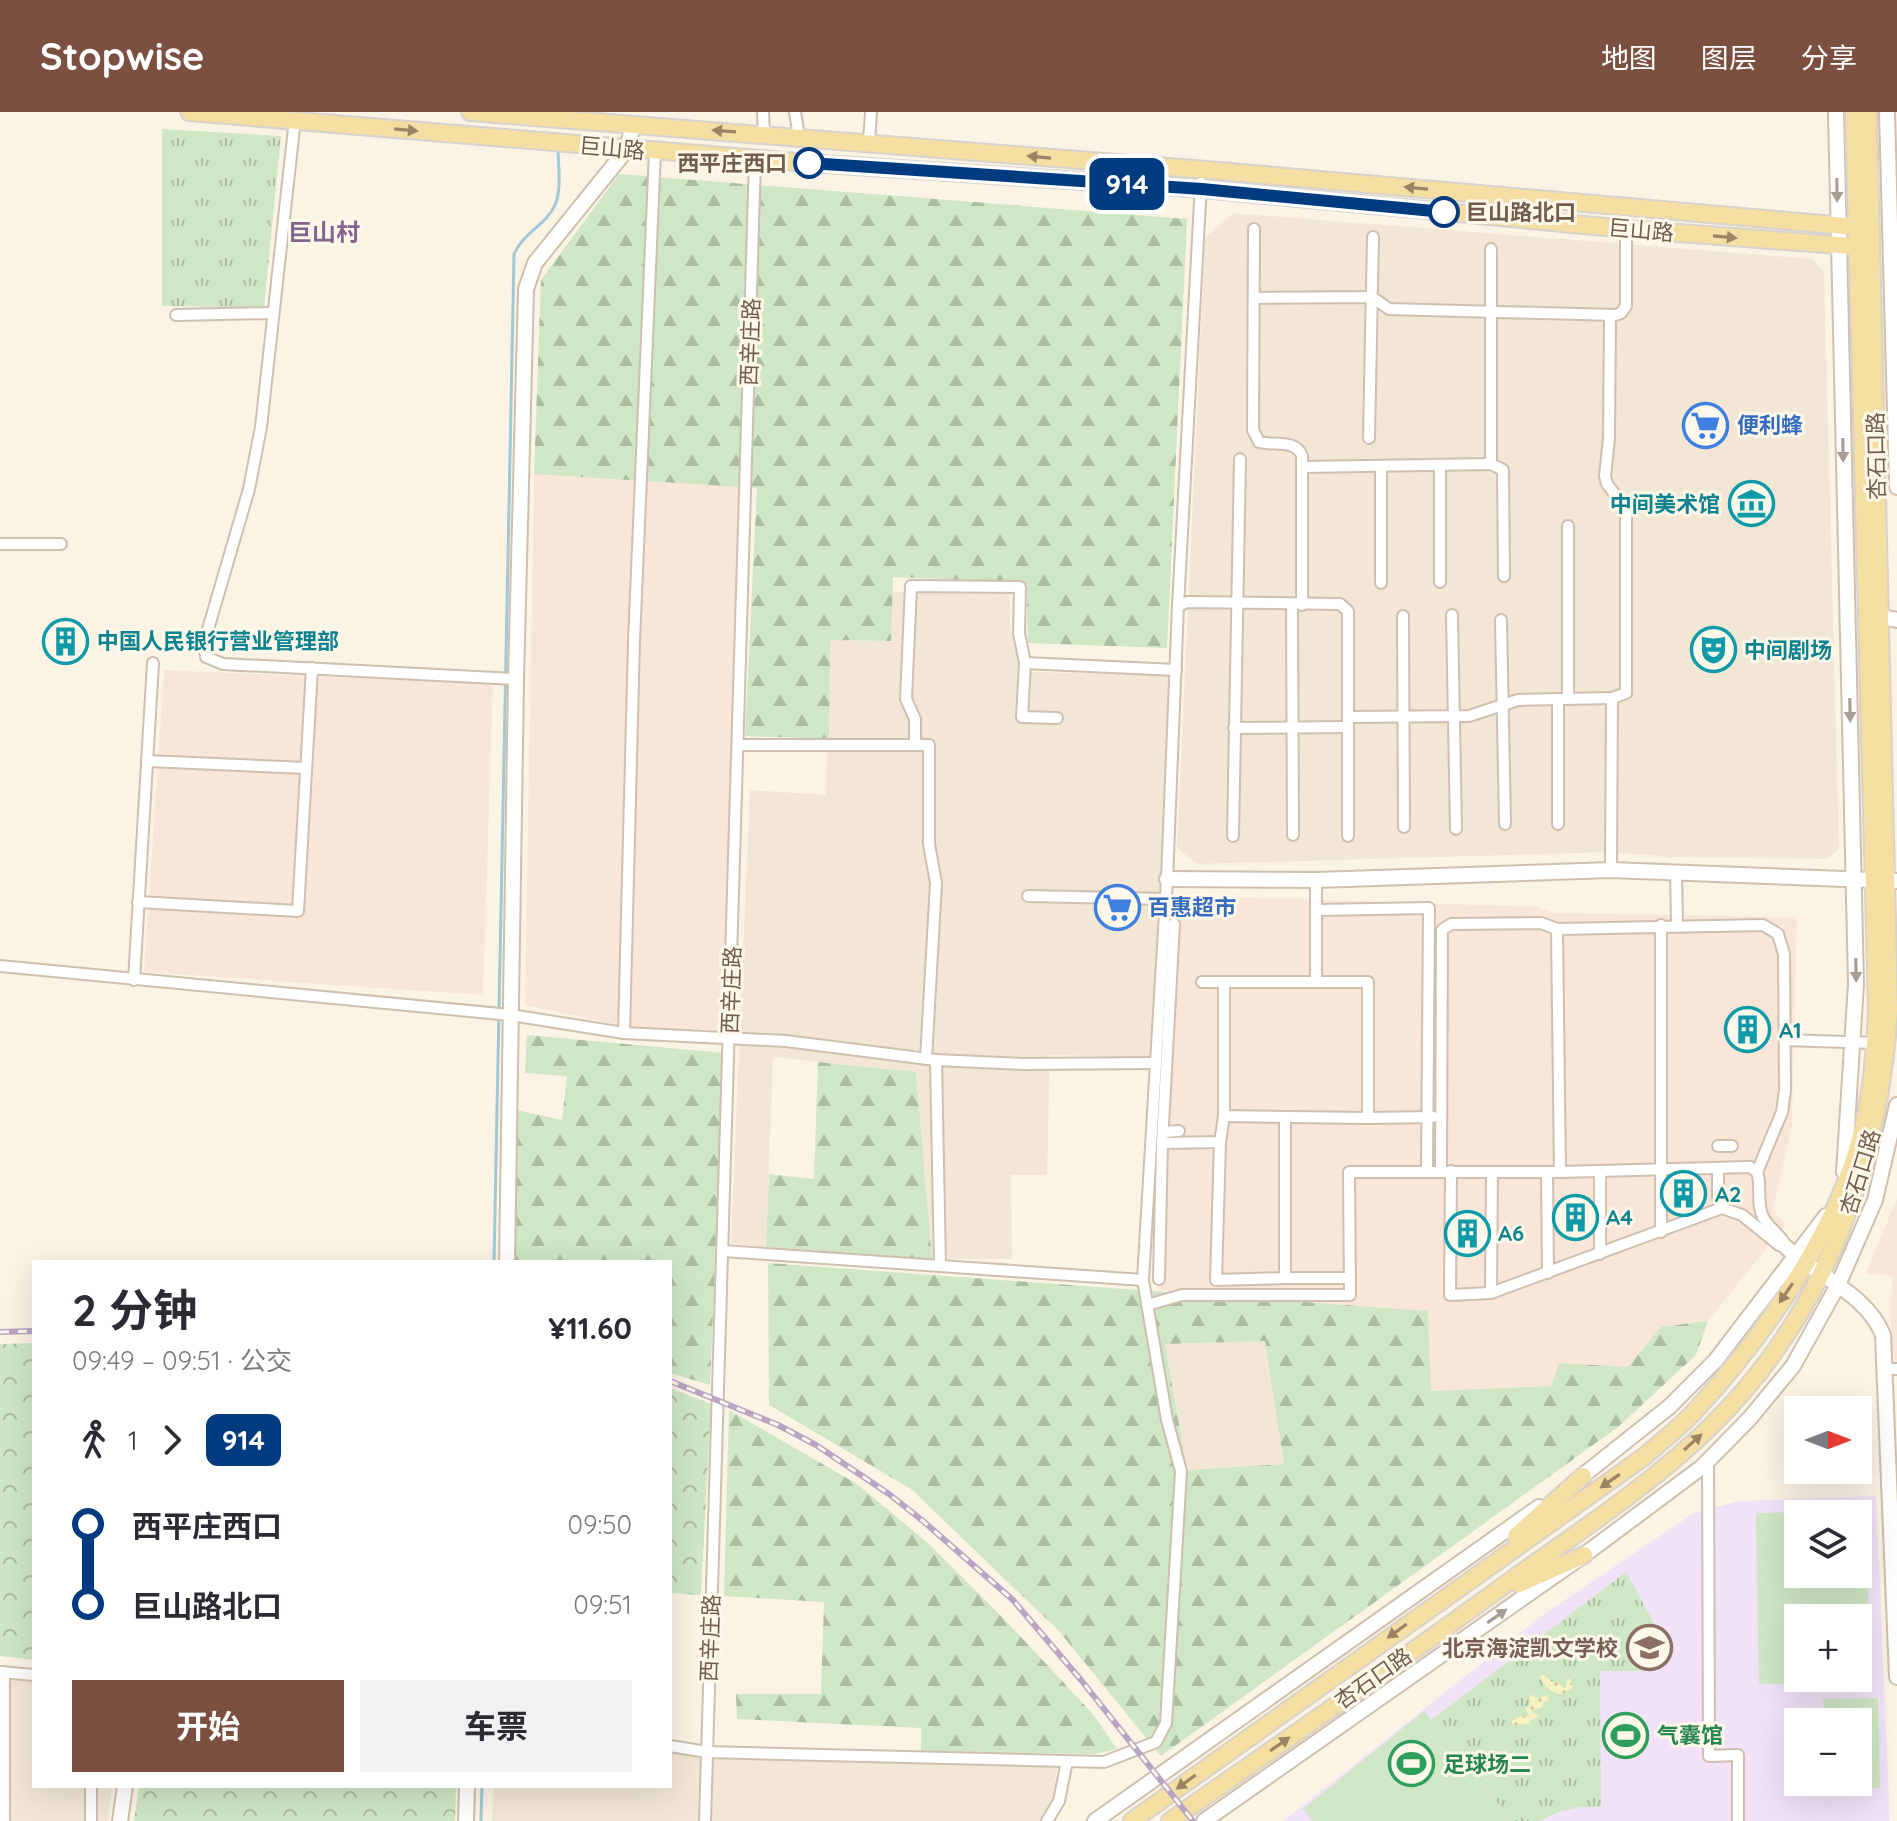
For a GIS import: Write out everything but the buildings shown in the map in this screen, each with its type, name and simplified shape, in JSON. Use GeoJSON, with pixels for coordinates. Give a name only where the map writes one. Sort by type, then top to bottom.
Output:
{"type":"FeatureCollection","features":[{"type":"Feature","properties":{"kind":"main road","name":"巨山路"},"geometry":{"type":"LineString","coordinates":[[189,112],[755,159],[1202,189],[1626,229],[1864,247]]}},
{"type":"Feature","properties":{"kind":"main road","name":"巨山路"},"geometry":{"type":"LineString","coordinates":[[470,112],[1201,169],[1863,227]]}},
{"type":"Feature","properties":{"kind":"main road","name":"杏石口路"},"geometry":{"type":"LineString","coordinates":[[1170,1821],[1488,1597],[1659,1472],[1712,1425],[1773,1355],[1822,1274],[1847,1216],[1869,1153],[1882,1090],[1889,1009],[1881,617],[1863,227],[1854,112]]}},
{"type":"Feature","properties":{"kind":"main road","name":"杏石口路"},"geometry":{"type":"LineString","coordinates":[[1863,227],[1868,112]]}},
{"type":"Feature","properties":{"kind":"main road","name":"杏石口路"},"geometry":{"type":"LineString","coordinates":[[1132,1821],[1645,1456],[1694,1413],[1752,1343],[1796,1256],[1841,1198],[1865,1120],[1876,1043],[1887,881]]}},
{"type":"Feature","properties":{"kind":"main road"},"geometry":{"type":"LineString","coordinates":[[1460,1586],[1583,1476]]}},
{"type":"Feature","properties":{"kind":"main road"},"geometry":{"type":"LineString","coordinates":[[1488,1597],[1584,1555]]}},
{"type":"Feature","properties":{"kind":"street"},"geometry":{"type":"LineString","coordinates":[[763,112],[764,134]]}},
{"type":"Feature","properties":{"kind":"street"},"geometry":{"type":"LineString","coordinates":[[795,112],[799,137]]}},
{"type":"Feature","properties":{"kind":"street"},"geometry":{"type":"LineString","coordinates":[[869,143],[871,112]]}},
{"type":"Feature","properties":{"kind":"street","name":"杏石口路"},"geometry":{"type":"LineString","coordinates":[[1836,112],[1856,984],[1847,1158],[1841,1198]]}},
{"type":"Feature","properties":{"kind":"street","name":"杏石口路"},"geometry":{"type":"LineString","coordinates":[[1887,112],[1893,229],[1897,487]]}},
{"type":"Feature","properties":{"kind":"street"},"geometry":{"type":"LineString","coordinates":[[295,119],[261,427],[249,489],[204,643],[206,657],[223,664],[516,679]]}},
{"type":"Feature","properties":{"kind":"street"},"geometry":{"type":"LineString","coordinates":[[507,1260],[526,289],[535,263],[627,149],[633,125]]}},
{"type":"Feature","properties":{"kind":"street"},"geometry":{"type":"LineString","coordinates":[[624,1033],[633,657],[655,151]]}},
{"type":"Feature","properties":{"kind":"street","name":"西辛庄路"},"geometry":{"type":"LineString","coordinates":[[705,1821],[755,159]]}},
{"type":"Feature","properties":{"kind":"street"},"geometry":{"type":"LineString","coordinates":[[672,1746],[707,1752],[1104,1762],[1156,1742],[1166,1723],[1181,1471],[1167,1420],[1143,1280],[1166,899],[1201,169]]}},
{"type":"Feature","properties":{"kind":"street","name":"巨山路"},"geometry":{"type":"LineString","coordinates":[[1863,227],[1893,229]]}},
{"type":"Feature","properties":{"kind":"street"},"geometry":{"type":"LineString","coordinates":[[1254,229],[1254,434],[1259,442],[1296,446],[1302,456],[1303,467],[1293,835]]}},
{"type":"Feature","properties":{"kind":"street"},"geometry":{"type":"LineString","coordinates":[[1254,298],[1372,297],[1389,309],[1610,316],[1621,313],[1626,306],[1626,229]]}},
{"type":"Feature","properties":{"kind":"street"},"geometry":{"type":"LineString","coordinates":[[1369,438],[1373,237]]}},
{"type":"Feature","properties":{"kind":"street","name":"巨山路"},"geometry":{"type":"LineString","coordinates":[[1864,247],[1893,247]]}},
{"type":"Feature","properties":{"kind":"street"},"geometry":{"type":"LineString","coordinates":[[1491,249],[1491,464]]}},
{"type":"Feature","properties":{"kind":"street"},"geometry":{"type":"LineString","coordinates":[[176,315],[273,313]]}},
{"type":"Feature","properties":{"kind":"street"},"geometry":{"type":"LineString","coordinates":[[1234,728],[1469,716],[1518,700],[1612,698],[1626,693],[1627,530],[1624,506],[1607,484],[1605,476],[1609,438],[1610,316]]}},
{"type":"Feature","properties":{"kind":"street"},"geometry":{"type":"LineString","coordinates":[[1233,836],[1240,459]]}},
{"type":"Feature","properties":{"kind":"street"},"geometry":{"type":"LineString","coordinates":[[1303,467],[1491,464],[1503,470],[1504,576]]}},
{"type":"Feature","properties":{"kind":"street"},"geometry":{"type":"LineString","coordinates":[[1381,466],[1381,583]]}},
{"type":"Feature","properties":{"kind":"street"},"geometry":{"type":"LineString","coordinates":[[1440,466],[1440,582]]}},
{"type":"Feature","properties":{"kind":"street"},"geometry":{"type":"LineString","coordinates":[[1558,824],[1568,526]]}},
{"type":"Feature","properties":{"kind":"street"},"geometry":{"type":"LineString","coordinates":[[0,544],[61,544]]}},
{"type":"Feature","properties":{"kind":"street"},"geometry":{"type":"LineString","coordinates":[[915,745],[915,719],[906,699],[911,586],[1020,587],[1019,633],[1025,663],[1022,717],[1057,718]]}},
{"type":"Feature","properties":{"kind":"street"},"geometry":{"type":"LineString","coordinates":[[1178,606],[1187,602],[1340,604],[1348,611],[1348,836]]}},
{"type":"Feature","properties":{"kind":"street"},"geometry":{"type":"LineString","coordinates":[[1452,615],[1456,829]]}},
{"type":"Feature","properties":{"kind":"street"},"geometry":{"type":"LineString","coordinates":[[1403,616],[1404,827]]}},
{"type":"Feature","properties":{"kind":"street"},"geometry":{"type":"LineString","coordinates":[[1501,620],[1505,824]]}},
{"type":"Feature","properties":{"kind":"street"},"geometry":{"type":"LineString","coordinates":[[134,980],[153,663]]}},
{"type":"Feature","properties":{"kind":"street"},"geometry":{"type":"LineString","coordinates":[[1025,663],[1176,670]]}},
{"type":"Feature","properties":{"kind":"street"},"geometry":{"type":"LineString","coordinates":[[138,902],[298,911],[312,668]]}},
{"type":"Feature","properties":{"kind":"street"},"geometry":{"type":"LineString","coordinates":[[1611,870],[1612,698]]}},
{"type":"Feature","properties":{"kind":"street"},"geometry":{"type":"LineString","coordinates":[[738,745],[929,745],[929,844],[936,883],[931,1060],[940,1266]]}},
{"type":"Feature","properties":{"kind":"street"},"geometry":{"type":"LineString","coordinates":[[147,761],[306,768]]}},
{"type":"Feature","properties":{"kind":"street"},"geometry":{"type":"LineString","coordinates":[[1167,879],[1316,880],[1611,870],[1887,881]]}},
{"type":"Feature","properties":{"kind":"street"},"geometry":{"type":"LineString","coordinates":[[1676,871],[1677,926]]}},
{"type":"Feature","properties":{"kind":"street"},"geometry":{"type":"LineString","coordinates":[[1316,880],[1316,982]]}},
{"type":"Feature","properties":{"kind":"street"},"geometry":{"type":"LineString","coordinates":[[1028,896],[1166,899]]}},
{"type":"Feature","properties":{"kind":"street"},"geometry":{"type":"LineString","coordinates":[[1316,910],[1429,908],[1427,1171]]}},
{"type":"Feature","properties":{"kind":"street"},"geometry":{"type":"LineString","coordinates":[[1757,1172],[1782,1112],[1785,1090],[1784,954],[1778,934],[1763,925],[1557,929],[1541,923],[1451,924],[1442,930],[1441,1117],[1450,1295],[1491,1293],[1722,1208],[1742,1215],[1779,1245],[1838,1285],[1877,1320],[1890,1369],[1897,1677]]}},
{"type":"Feature","properties":{"kind":"street"},"geometry":{"type":"LineString","coordinates":[[1159,1279],[1162,1137],[1174,924]]}},
{"type":"Feature","properties":{"kind":"street"},"geometry":{"type":"LineString","coordinates":[[1661,925],[1661,1232]]}},
{"type":"Feature","properties":{"kind":"street"},"geometry":{"type":"LineString","coordinates":[[1557,929],[1560,1172]]}},
{"type":"Feature","properties":{"kind":"street"},"geometry":{"type":"LineString","coordinates":[[0,966],[511,1015],[624,1033],[786,1041],[931,1060],[1023,1064],[1156,1063]]}},
{"type":"Feature","properties":{"kind":"street"},"geometry":{"type":"LineString","coordinates":[[1202,982],[1373,983],[1368,1118]]}},
{"type":"Feature","properties":{"kind":"street"},"geometry":{"type":"LineString","coordinates":[[1224,982],[1224,1116],[1220,1142],[1216,1280],[1350,1278]]}},
{"type":"Feature","properties":{"kind":"street"},"geometry":{"type":"LineString","coordinates":[[1785,1040],[1876,1043]]}},
{"type":"Feature","properties":{"kind":"street","name":"杏石口路"},"geometry":{"type":"LineString","coordinates":[[1204,1821],[1584,1555],[1708,1460],[1750,1418],[1793,1366],[1838,1285],[1875,1200],[1897,1105]]}},
{"type":"Feature","properties":{"kind":"street"},"geometry":{"type":"LineString","coordinates":[[1224,1116],[1441,1117]]}},
{"type":"Feature","properties":{"kind":"street"},"geometry":{"type":"LineString","coordinates":[[1285,1118],[1285,1278]]}},
{"type":"Feature","properties":{"kind":"street"},"geometry":{"type":"LineString","coordinates":[[1162,1137],[1179,1131]]}},
{"type":"Feature","properties":{"kind":"street"},"geometry":{"type":"LineString","coordinates":[[1162,1137],[1220,1142]]}},
{"type":"Feature","properties":{"kind":"street"},"geometry":{"type":"LineString","coordinates":[[1718,1146],[1732,1146]]}},
{"type":"Feature","properties":{"kind":"street"},"geometry":{"type":"LineString","coordinates":[[1147,1305],[1182,1295],[1350,1295],[1349,1172],[1600,1172],[1750,1167],[1757,1172],[1760,1180],[1759,1200],[1763,1217],[1796,1256]]}},
{"type":"Feature","properties":{"kind":"street"},"geometry":{"type":"LineString","coordinates":[[1718,1168],[1718,1198],[1722,1208]]}},
{"type":"Feature","properties":{"kind":"street"},"geometry":{"type":"LineString","coordinates":[[1491,1293],[1492,1172]]}},
{"type":"Feature","properties":{"kind":"street"},"geometry":{"type":"LineString","coordinates":[[1547,1172],[1548,1273]]}},
{"type":"Feature","properties":{"kind":"street"},"geometry":{"type":"LineString","coordinates":[[1600,1172],[1600,1254]]}},
{"type":"Feature","properties":{"kind":"street"},"geometry":{"type":"LineString","coordinates":[[723,1251],[1143,1280]]}},
{"type":"Feature","properties":{"kind":"street"},"geometry":{"type":"LineString","coordinates":[[1095,1821],[1583,1476],[1669,1407],[1716,1360],[1796,1256]]}},
{"type":"Feature","properties":{"kind":"street"},"geometry":{"type":"LineString","coordinates":[[1708,1460],[1709,1756],[1738,1755],[1738,1821]]}},
{"type":"Feature","properties":{"kind":"street"},"geometry":{"type":"LineString","coordinates":[[4,1821],[2,1672],[32,1675]]}},
{"type":"Feature","properties":{"kind":"street"},"geometry":{"type":"LineString","coordinates":[[1047,1821],[1059,1801],[1067,1761]]}},
{"type":"Feature","properties":{"kind":"street"},"geometry":{"type":"LineString","coordinates":[[91,1788],[91,1821]]}},
{"type":"Feature","properties":{"kind":"street"},"geometry":{"type":"LineString","coordinates":[[120,1821],[125,1788]]}},
{"type":"Feature","properties":{"kind":"street"},"geometry":{"type":"LineString","coordinates":[[466,1821],[467,1788]]}},
{"type":"Feature","properties":{"kind":"shaded area"},"geometry":{"type":"Polygon","coordinates":[[[1233,213],[1812,259],[1824,272],[1839,848],[1828,859],[1674,857],[1611,852],[1197,864],[1177,848],[1205,238],[1233,213]]]}},
{"type":"Feature","properties":{"kind":"shaded area"},"geometry":{"type":"Polygon","coordinates":[[[534,474],[738,486],[725,1030],[628,1027],[525,1005],[534,474]]]}},
{"type":"Feature","properties":{"kind":"shaded area"},"geometry":{"type":"Polygon","coordinates":[[[892,592],[1010,594],[1010,626],[1019,663],[1032,672],[1171,675],[1150,1057],[1050,1055],[1047,1175],[1011,1175],[1012,1259],[932,1259],[916,1072],[773,1057],[766,1247],[731,1243],[750,790],[826,795],[829,640],[891,641],[892,592]]]}},
{"type":"Feature","properties":{"kind":"shaded area"},"geometry":{"type":"Polygon","coordinates":[[[164,670],[493,684],[483,995],[144,972],[164,670]]]}},
{"type":"Feature","properties":{"kind":"shaded area"},"geometry":{"type":"Polygon","coordinates":[[[1196,896],[1539,907],[1554,913],[1797,917],[1792,1125],[1773,1210],[1785,1225],[1708,1321],[1661,1327],[1628,1367],[1559,1363],[1551,1386],[1430,1391],[1428,1311],[1159,1291],[1178,915],[1196,896]]]}},
{"type":"Feature","properties":{"kind":"shaded area"},"geometry":{"type":"Polygon","coordinates":[[[1897,1198],[1897,1363],[1893,1357],[1890,1308],[1893,1276],[1866,1274],[1897,1198]]]}},
{"type":"Feature","properties":{"kind":"shaded area"},"geometry":{"type":"Polygon","coordinates":[[[1266,1341],[1284,1464],[1187,1470],[1165,1344],[1266,1341]]]}},
{"type":"Feature","properties":{"kind":"shaded area","name":"北京海淀凯文学校"},"geometry":{"type":"Polygon","coordinates":[[[1876,1496],[1890,1821],[1283,1821],[1544,1614],[1694,1513],[1739,1501],[1876,1496]]]}},
{"type":"Feature","properties":{"kind":"shaded area"},"geometry":{"type":"Polygon","coordinates":[[[0,1678],[32,1682],[32,1788],[112,1788],[108,1821],[0,1821],[0,1678]]]}},
{"type":"Feature","properties":{"kind":"shaded area"},"geometry":{"type":"Polygon","coordinates":[[[672,1753],[721,1759],[1057,1767],[1053,1797],[1042,1821],[492,1821],[494,1788],[672,1788],[672,1753]]]}},
{"type":"Feature","properties":{"kind":"green space"},"geometry":{"type":"Polygon","coordinates":[[[162,129],[281,136],[264,308],[162,306],[162,129]]]}},
{"type":"Feature","properties":{"kind":"green space"},"geometry":{"type":"Polygon","coordinates":[[[619,174],[1187,219],[1167,648],[1028,643],[1026,582],[893,577],[891,641],[830,640],[829,739],[745,736],[757,488],[534,474],[541,280],[619,174]]]}},
{"type":"Feature","properties":{"kind":"green space"},"geometry":{"type":"Polygon","coordinates":[[[527,1035],[724,1053],[710,1385],[672,1374],[672,1260],[515,1260],[516,1110],[562,1120],[567,1076],[525,1073],[527,1035]]]}},
{"type":"Feature","properties":{"kind":"green space"},"geometry":{"type":"Polygon","coordinates":[[[818,1062],[916,1072],[932,1259],[766,1247],[769,1174],[814,1179],[818,1062]]]}},
{"type":"Feature","properties":{"kind":"green space"},"geometry":{"type":"Polygon","coordinates":[[[768,1263],[1428,1311],[1431,1391],[1551,1386],[1559,1363],[1628,1367],[1661,1327],[1708,1321],[1696,1355],[1618,1427],[1161,1756],[1058,1630],[911,1489],[769,1405],[768,1263]],[[1265,1341],[1165,1344],[1187,1470],[1284,1464],[1265,1341]]]}},
{"type":"Feature","properties":{"kind":"green space"},"geometry":{"type":"Polygon","coordinates":[[[32,1343],[32,1660],[0,1656],[0,1344],[32,1343]]]}},
{"type":"Feature","properties":{"kind":"green space"},"geometry":{"type":"Polygon","coordinates":[[[672,1389],[711,1404],[701,1595],[672,1593],[672,1389]]]}},
{"type":"Feature","properties":{"kind":"green space"},"geometry":{"type":"Polygon","coordinates":[[[729,1410],[857,1484],[929,1544],[1092,1713],[1117,1749],[1094,1754],[921,1751],[921,1728],[737,1719],[736,1694],[821,1694],[824,1602],[724,1596],[729,1410]]]}},
{"type":"Feature","properties":{"kind":"green space"},"geometry":{"type":"Polygon","coordinates":[[[1784,1512],[1784,1588],[1868,1588],[1869,1604],[1784,1604],[1784,1684],[1759,1684],[1756,1513],[1784,1512]]]}},
{"type":"Feature","properties":{"kind":"green space"},"geometry":{"type":"Polygon","coordinates":[[[1626,1572],[1656,1627],[1656,1671],[1600,1671],[1601,1807],[1561,1811],[1539,1821],[1512,1821],[1431,1720],[1626,1572]]]}},
{"type":"Feature","properties":{"kind":"green space"},"geometry":{"type":"Polygon","coordinates":[[[1878,1698],[1880,1788],[1872,1788],[1872,1708],[1823,1708],[1823,1699],[1878,1698]]]}},
{"type":"Feature","properties":{"kind":"green space","name":"足球场二"},"geometry":{"type":"Polygon","coordinates":[[[1424,1711],[1512,1821],[1313,1821],[1303,1809],[1424,1711]]]}},
{"type":"Feature","properties":{"kind":"green space"},"geometry":{"type":"Polygon","coordinates":[[[139,1788],[456,1788],[455,1821],[134,1821],[139,1788]]]}},
{"type":"Feature","properties":{"kind":"sand"},"geometry":{"type":"Polygon","coordinates":[[[1544,1675],[1563,1688],[1570,1679],[1573,1687],[1563,1694],[1555,1693],[1543,1683],[1540,1676],[1544,1675]]]}},
{"type":"Feature","properties":{"kind":"sand"},"geometry":{"type":"Polygon","coordinates":[[[1547,1695],[1549,1699],[1543,1707],[1533,1710],[1538,1715],[1530,1720],[1530,1724],[1513,1725],[1515,1719],[1529,1715],[1525,1709],[1530,1705],[1529,1696],[1537,1699],[1547,1695]]]}},
{"type":"Feature","properties":{"kind":"waterway"},"geometry":{"type":"LineString","coordinates":[[494,1260],[514,254],[555,205],[559,184],[558,148]]}},
{"type":"Feature","properties":{"kind":"waterway"},"geometry":{"type":"LineString","coordinates":[[481,1821],[482,1788]]}},
{"type":"Feature","properties":{"kind":"railway"},"geometry":{"type":"LineString","coordinates":[[0,1332],[32,1331]]}},
{"type":"Feature","properties":{"kind":"railway"},"geometry":{"type":"LineString","coordinates":[[672,1382],[778,1425],[816,1445],[923,1521],[1013,1600],[1193,1821]]}},
{"type":"Feature","properties":{"kind":"bus line","name":"914"},"geometry":{"type":"LineString","coordinates":[[809,163],[1202,189],[1444,212]]}},
{"type":"Feature","properties":{"kind":"place","name":"西平庄西口"},"geometry":{"type":"Point","coordinates":[809,163]}},
{"type":"Feature","properties":{"kind":"place","name":"巨山路北口"},"geometry":{"type":"Point","coordinates":[1444,212]}},
{"type":"Feature","properties":{"kind":"place","name":"便利蜂"},"geometry":{"type":"Point","coordinates":[1706,425]}},
{"type":"Feature","properties":{"kind":"place","name":"中间美术馆"},"geometry":{"type":"Point","coordinates":[1751,504]}},
{"type":"Feature","properties":{"kind":"place","name":"中国人民银行营业管理部"},"geometry":{"type":"Point","coordinates":[66,641]}},
{"type":"Feature","properties":{"kind":"place","name":"中间剧场"},"geometry":{"type":"Point","coordinates":[1713,650]}},
{"type":"Feature","properties":{"kind":"place","name":"百惠超市"},"geometry":{"type":"Point","coordinates":[1117,907]}},
{"type":"Feature","properties":{"kind":"place","name":"A1"},"geometry":{"type":"Point","coordinates":[1748,1030]}},
{"type":"Feature","properties":{"kind":"place","name":"A2"},"geometry":{"type":"Point","coordinates":[1684,1194]}},
{"type":"Feature","properties":{"kind":"place","name":"A4"},"geometry":{"type":"Point","coordinates":[1575,1217]}},
{"type":"Feature","properties":{"kind":"place","name":"A6"},"geometry":{"type":"Point","coordinates":[1467,1233]}},
{"type":"Feature","properties":{"kind":"place","name":"北京海淀凯文学校"},"geometry":{"type":"Point","coordinates":[1649,1648]}},
{"type":"Feature","properties":{"kind":"place","name":"气囊馆"},"geometry":{"type":"Point","coordinates":[1626,1735]}},
{"type":"Feature","properties":{"kind":"place","name":"足球场二"},"geometry":{"type":"Point","coordinates":[1412,1764]}},
{"type":"Feature","properties":{"kind":"district","name":"巨山村"},"geometry":{"type":"Point","coordinates":[324,232]}}]}
